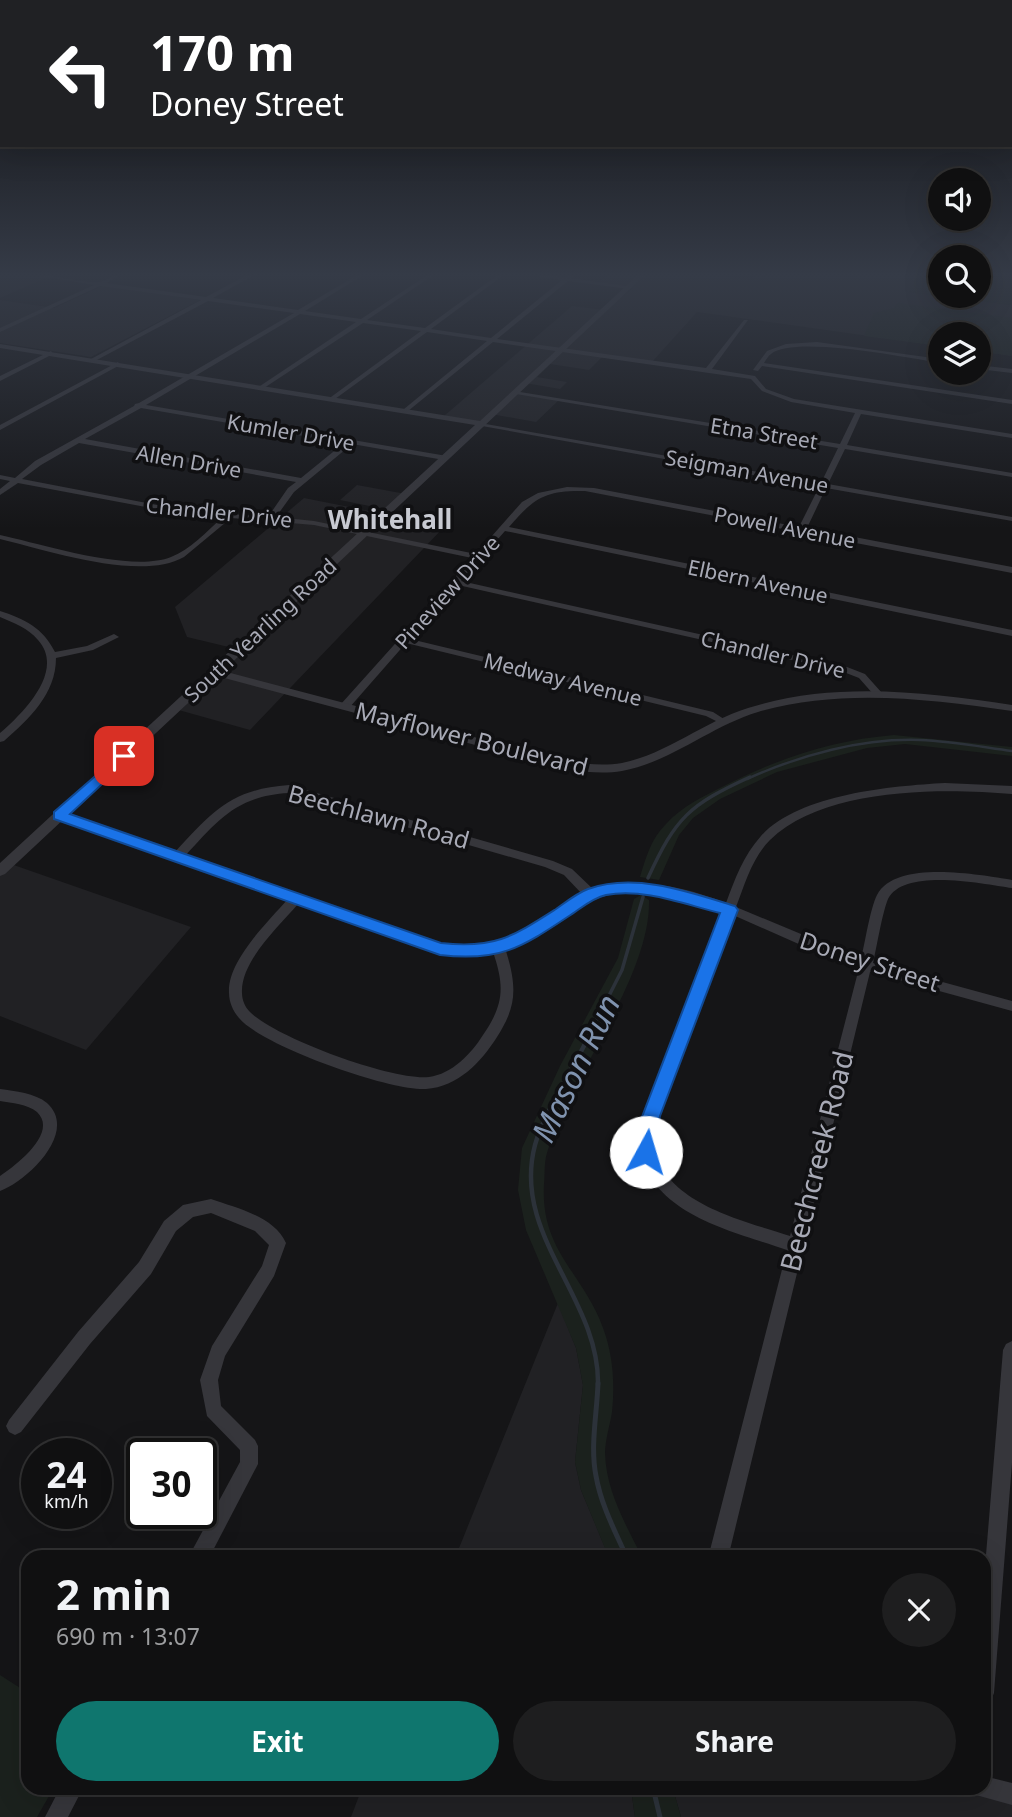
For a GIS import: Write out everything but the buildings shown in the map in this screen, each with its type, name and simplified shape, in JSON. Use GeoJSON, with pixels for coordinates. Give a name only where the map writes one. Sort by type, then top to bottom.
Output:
{"type":"FeatureCollection","features":[{"type":"Feature","properties":{"kind":"street"},"geometry":{"type":"LineString","coordinates":[[0,379],[41,359]]}},
{"type":"Feature","properties":{"kind":"street"},"geometry":{"type":"LineString","coordinates":[[85,359],[482,424]]}},
{"type":"Feature","properties":{"kind":"street"},"geometry":{"type":"LineString","coordinates":[[0,494],[14,480],[77,440],[222,359]]}},
{"type":"Feature","properties":{"kind":"street"},"geometry":{"type":"LineString","coordinates":[[262,387],[305,359]]}},
{"type":"Feature","properties":{"kind":"street"},"geometry":{"type":"LineString","coordinates":[[332,398],[386,359]]}},
{"type":"Feature","properties":{"kind":"street"},"geometry":{"type":"LineString","coordinates":[[407,410],[469,359]]}},
{"type":"Feature","properties":{"kind":"street","name":"South Yearling Road"},"geometry":{"type":"LineString","coordinates":[[0,871],[551,359]]}},
{"type":"Feature","properties":{"kind":"street"},"geometry":{"type":"LineString","coordinates":[[634,359],[753,377]]}},
{"type":"Feature","properties":{"kind":"street"},"geometry":{"type":"LineString","coordinates":[[708,370],[717,359]]}},
{"type":"Feature","properties":{"kind":"street"},"geometry":{"type":"LineString","coordinates":[[753,377],[765,359]]}},
{"type":"Feature","properties":{"kind":"street"},"geometry":{"type":"LineString","coordinates":[[0,428],[118,364]]}},
{"type":"Feature","properties":{"kind":"street"},"geometry":{"type":"LineString","coordinates":[[760,364],[1012,402]]}},
{"type":"Feature","properties":{"kind":"street"},"geometry":{"type":"LineString","coordinates":[[991,368],[1012,371]]}},
{"type":"Feature","properties":{"kind":"street"},"geometry":{"type":"LineString","coordinates":[[753,377],[759,387],[776,396],[1012,436]]}},
{"type":"Feature","properties":{"kind":"street","name":"Etna Street"},"geometry":{"type":"LineString","coordinates":[[516,392],[1012,475]]}},
{"type":"Feature","properties":{"kind":"street","name":"Kumler Drive"},"geometry":{"type":"LineString","coordinates":[[137,405],[444,458]]}},
{"type":"Feature","properties":{"kind":"street"},"geometry":{"type":"LineString","coordinates":[[802,530],[859,412]]}},
{"type":"Feature","properties":{"kind":"street","name":"Seigman Avenue"},"geometry":{"type":"LineString","coordinates":[[482,424],[1012,519]]}},
{"type":"Feature","properties":{"kind":"street","name":"Allen Drive"},"geometry":{"type":"LineString","coordinates":[[77,440],[302,481]]}},
{"type":"Feature","properties":{"kind":"street"},"geometry":{"type":"LineString","coordinates":[[272,517],[302,481],[350,442]]}},
{"type":"Feature","properties":{"kind":"street","name":"Chandler Drive"},"geometry":{"type":"LineString","coordinates":[[0,477],[163,509],[229,516],[272,517],[364,532],[478,557]]}},
{"type":"Feature","properties":{"kind":"street","name":"Powell Avenue"},"geometry":{"type":"LineString","coordinates":[[557,490],[594,490],[1012,570]]}},
{"type":"Feature","properties":{"kind":"street","name":"Pineview Drive"},"geometry":{"type":"LineString","coordinates":[[345,706],[530,500],[557,490]]}},
{"type":"Feature","properties":{"kind":"street"},"geometry":{"type":"LineString","coordinates":[[0,537],[125,563],[149,565],[174,558],[229,516]]}},
{"type":"Feature","properties":{"kind":"street","name":"Elbern Avenue"},"geometry":{"type":"LineString","coordinates":[[503,528],[1012,634]]}},
{"type":"Feature","properties":{"kind":"street","name":"Chandler Drive"},"geometry":{"type":"LineString","coordinates":[[456,582],[844,668],[862,676],[877,694]]}},
{"type":"Feature","properties":{"kind":"street"},"geometry":{"type":"LineString","coordinates":[[0,614],[29,627],[44,641],[51,656],[49,681],[39,702],[0,739]]}},
{"type":"Feature","properties":{"kind":"street"},"geometry":{"type":"LineString","coordinates":[[51,656],[90,648],[114,637]]}},
{"type":"Feature","properties":{"kind":"street","name":"Medway Avenue"},"geometry":{"type":"LineString","coordinates":[[404,640],[709,714],[722,721]]}},
{"type":"Feature","properties":{"kind":"street","name":"Mayflower Boulevard"},"geometry":{"type":"LineString","coordinates":[[215,672],[569,766],[600,770],[646,762],[722,721],[794,701],[877,694],[1012,708]]}},
{"type":"Feature","properties":{"kind":"street"},"geometry":{"type":"LineString","coordinates":[[795,1245],[681,1200],[657,1178],[646,1152],[646,1130],[650,1116],[752,852],[775,831],[810,812],[846,799],[909,787],[949,786],[1012,790]]}},
{"type":"Feature","properties":{"kind":"street","name":"Beechlawn Road"},"geometry":{"type":"LineString","coordinates":[[179,855],[232,803],[259,792],[289,789],[550,864],[568,872],[590,894]]}},
{"type":"Feature","properties":{"kind":"street","name":"Doney Street"},"geometry":{"type":"LineString","coordinates":[[59,816],[179,855],[294,900],[440,949],[470,952],[499,949],[538,929],[590,894],[639,887],[730,910],[835,955],[1012,1006]]}},
{"type":"Feature","properties":{"kind":"street","name":"Beechcreek Road"},"geometry":{"type":"LineString","coordinates":[[720,1550],[883,896],[896,883],[938,877],[1012,884]]}},
{"type":"Feature","properties":{"kind":"street"},"geometry":{"type":"LineString","coordinates":[[294,900],[238,973],[235,989],[238,1005],[245,1017],[273,1035],[393,1081],[429,1083],[448,1077],[462,1069],[482,1048],[495,1029],[510,996],[510,982],[499,949]]}},
{"type":"Feature","properties":{"kind":"street"},"geometry":{"type":"LineString","coordinates":[[0,1095],[37,1104],[47,1116],[50,1128],[45,1145],[34,1161],[0,1184]]}},
{"type":"Feature","properties":{"kind":"street"},"geometry":{"type":"LineString","coordinates":[[15,1426],[84,1338],[145,1268],[170,1226],[189,1210],[211,1206],[261,1226],[278,1243],[268,1270],[218,1352],[209,1380],[213,1409],[249,1446],[249,1464],[202,1550]]}},
{"type":"Feature","properties":{"kind":"street"},"geometry":{"type":"LineString","coordinates":[[991,1607],[1012,1350]]}},
{"type":"Feature","properties":{"kind":"street"},"geometry":{"type":"LineString","coordinates":[[991,1789],[1012,1794]]}},
{"type":"Feature","properties":{"kind":"street"},"geometry":{"type":"LineString","coordinates":[[56,1817],[68,1795]]}},
{"type":"Feature","properties":{"kind":"shaded area"},"geometry":{"type":"Polygon","coordinates":[[[511,359],[600,359],[589,370],[550,364],[537,377],[567,382],[560,389],[525,383],[516,392],[559,400],[536,422],[491,414],[482,423],[444,416],[511,359]]]}},
{"type":"Feature","properties":{"kind":"shaded area"},"geometry":{"type":"Polygon","coordinates":[[[630,359],[655,359],[652,362],[630,359]]]}},
{"type":"Feature","properties":{"kind":"shaded area"},"geometry":{"type":"Polygon","coordinates":[[[357,485],[406,494],[389,510],[340,500],[357,485]]]}},
{"type":"Feature","properties":{"kind":"shaded area"},"geometry":{"type":"Polygon","coordinates":[[[304,498],[445,526],[250,730],[175,709],[237,649],[187,637],[175,607],[304,498]]]}},
{"type":"Feature","properties":{"kind":"shaded area"},"geometry":{"type":"Polygon","coordinates":[[[894,735],[1012,747],[1012,756],[905,744],[867,748],[777,772],[720,799],[693,818],[679,835],[659,880],[640,877],[656,836],[679,812],[701,798],[765,767],[807,752],[849,741],[894,735]]]}},
{"type":"Feature","properties":{"kind":"shaded area"},"geometry":{"type":"Polygon","coordinates":[[[8,863],[191,927],[86,1050],[0,1016],[0,871],[8,863]]]}},
{"type":"Feature","properties":{"kind":"shaded area"},"geometry":{"type":"Polygon","coordinates":[[[641,895],[649,900],[646,930],[637,961],[624,993],[558,1123],[547,1153],[544,1184],[549,1227],[556,1245],[595,1309],[611,1359],[613,1401],[605,1448],[606,1467],[618,1507],[639,1550],[606,1550],[581,1490],[575,1462],[583,1385],[576,1348],[526,1230],[518,1190],[522,1148],[560,1066],[618,958],[634,899],[641,895]]]}},
{"type":"Feature","properties":{"kind":"shaded area"},"geometry":{"type":"Polygon","coordinates":[[[558,1303],[576,1348],[583,1385],[575,1462],[581,1490],[606,1550],[458,1550],[558,1303]]]}},
{"type":"Feature","properties":{"kind":"shaded area"},"geometry":{"type":"Polygon","coordinates":[[[0,1675],[21,1688],[21,1795],[50,1795],[37,1817],[0,1817],[0,1675]]]}},
{"type":"Feature","properties":{"kind":"shaded area"},"geometry":{"type":"Polygon","coordinates":[[[359,1795],[632,1795],[635,1817],[351,1817],[359,1795]]]}},
{"type":"Feature","properties":{"kind":"shaded area"},"geometry":{"type":"Polygon","coordinates":[[[632,1795],[675,1795],[681,1817],[635,1817],[632,1795]]]}},
{"type":"Feature","properties":{"kind":"shaded area"},"geometry":{"type":"Polygon","coordinates":[[[675,1795],[988,1795],[1012,1801],[1012,1817],[681,1817],[675,1795]]]}},
{"type":"Feature","properties":{"kind":"waterway","name":"Mason Run"},"geometry":{"type":"LineString","coordinates":[[747,779],[788,762],[876,742],[932,741],[1012,751]]}},
{"type":"Feature","properties":{"kind":"waterway","name":"Mason Run"},"geometry":{"type":"LineString","coordinates":[[648,878],[667,840],[687,815],[712,796],[750,777]]}},
{"type":"Feature","properties":{"kind":"waterway","name":"Mason Run"},"geometry":{"type":"LineString","coordinates":[[584,1045],[622,970],[643,897]]}},
{"type":"Feature","properties":{"kind":"waterway","name":"Mason Run"},"geometry":{"type":"LineString","coordinates":[[585,1044],[539,1134],[531,1178],[535,1208],[545,1238],[586,1323],[595,1353],[598,1384]]}},
{"type":"Feature","properties":{"kind":"waterway","name":"Mason Run"},"geometry":{"type":"LineString","coordinates":[[598,1384],[594,1465],[605,1508],[623,1550]]}},
{"type":"Feature","properties":{"kind":"waterway","name":"Mason Run"},"geometry":{"type":"LineString","coordinates":[[655,1795],[660,1817]]}},
{"type":"Feature","properties":{"kind":"district","name":"Whitehall"},"geometry":{"type":"Point","coordinates":[390,519]}},
{"type":"Feature","properties":{"kind":"route"},"geometry":{"type":"LineString","coordinates":[[124,756],[59,816],[163,849],[257,887],[440,949],[470,952],[499,949],[538,929],[590,894],[607,890],[639,887],[672,893],[730,910],[650,1116],[646,1130],[646,1152]]}}]}
